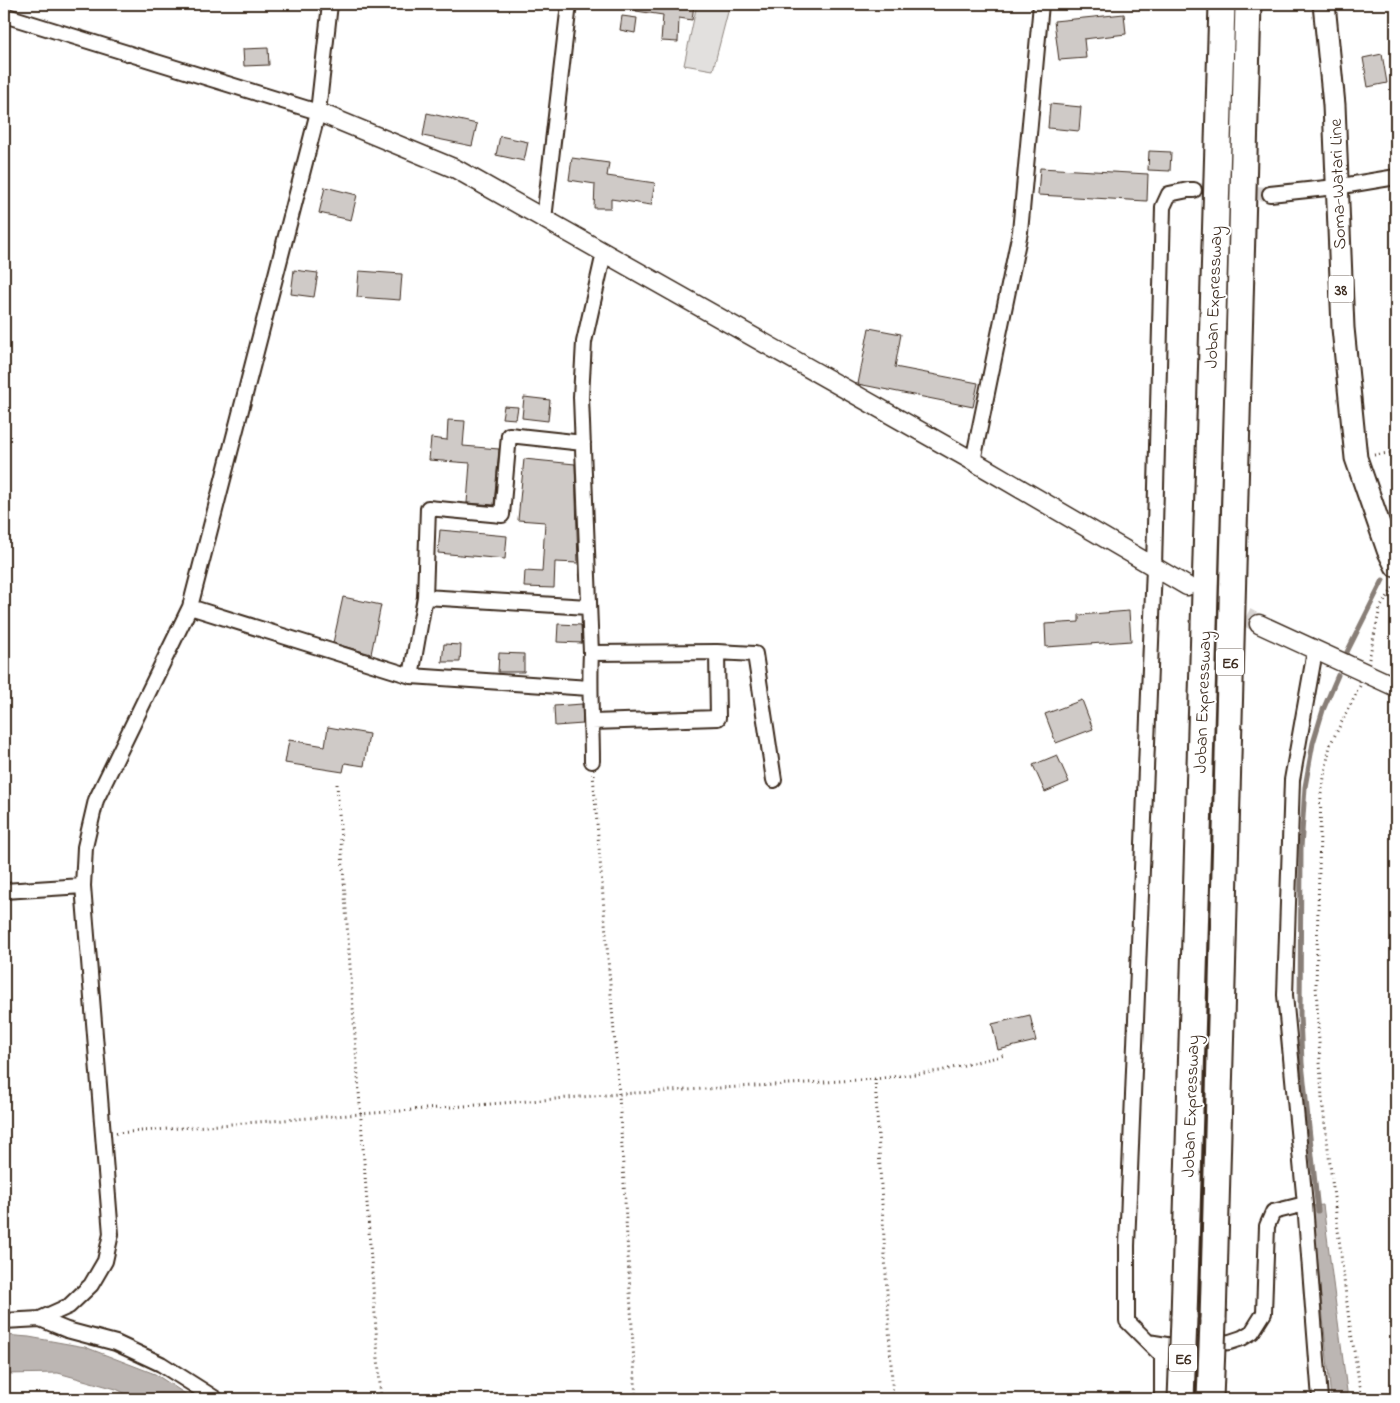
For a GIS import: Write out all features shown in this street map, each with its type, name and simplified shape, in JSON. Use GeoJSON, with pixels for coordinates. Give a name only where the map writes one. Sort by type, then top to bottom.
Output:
{"type":"FeatureCollection","features":[{"type":"Feature","properties":{"kind":"highway","name":"Joban Expressway"},"geometry":{"type":"LineString","coordinates":[[1182,1399],[1222,4]]}},
{"type":"Feature","properties":{"kind":"highway","name":"Joban Expressway"},"geometry":{"type":"LineString","coordinates":[[1210,1399],[1248,4]]}},
{"type":"Feature","properties":{"kind":"main road","name":"Soma-Watari Line"},"geometry":{"type":"LineString","coordinates":[[1324,4],[1334,105],[1343,328],[1356,458],[1388,550],[1396,566]]}},
{"type":"Feature","properties":{"kind":"street"},"geometry":{"type":"LineString","coordinates":[[4,1321],[40,1319],[69,1306],[91,1285],[105,1261],[111,1234],[83,886],[85,847],[96,800],[190,607],[318,112],[330,4]]}},
{"type":"Feature","properties":{"kind":"street"},"geometry":{"type":"LineString","coordinates":[[544,219],[569,4]]}},
{"type":"Feature","properties":{"kind":"street"},"geometry":{"type":"LineString","coordinates":[[973,461],[1020,232],[1041,4]]}},
{"type":"Feature","properties":{"kind":"street"},"geometry":{"type":"LineString","coordinates":[[4,16],[318,112],[456,169],[973,461],[1187,586]]}},
{"type":"Feature","properties":{"kind":"street"},"geometry":{"type":"LineString","coordinates":[[1270,194],[1336,187],[1396,177]]}},
{"type":"Feature","properties":{"kind":"street"},"geometry":{"type":"LineString","coordinates":[[1162,1399],[1162,1356],[1146,1342],[1128,1321],[1127,1246],[1154,567],[1162,207],[1169,194],[1194,190]]}},
{"type":"Feature","properties":{"kind":"street"},"geometry":{"type":"LineString","coordinates":[[592,761],[592,722],[589,688],[591,653],[581,397],[584,342],[604,253]]}},
{"type":"Feature","properties":{"kind":"street"},"geometry":{"type":"LineString","coordinates":[[411,676],[425,596],[428,508],[502,515],[509,435],[582,443]]}},
{"type":"Feature","properties":{"kind":"street"},"geometry":{"type":"LineString","coordinates":[[425,596],[588,607]]}},
{"type":"Feature","properties":{"kind":"street"},"geometry":{"type":"LineString","coordinates":[[190,607],[411,676],[589,688]]}},
{"type":"Feature","properties":{"kind":"street"},"geometry":{"type":"LineString","coordinates":[[1259,624],[1396,687]]}},
{"type":"Feature","properties":{"kind":"street"},"geometry":{"type":"LineString","coordinates":[[1315,651],[1292,780],[1285,995],[1305,1204],[1320,1399]]}},
{"type":"Feature","properties":{"kind":"street"},"geometry":{"type":"LineString","coordinates":[[591,653],[717,652],[755,654],[774,780]]}},
{"type":"Feature","properties":{"kind":"street"},"geometry":{"type":"LineString","coordinates":[[592,722],[718,718],[717,652]]}},
{"type":"Feature","properties":{"kind":"street"},"geometry":{"type":"LineString","coordinates":[[4,891],[83,886]]}},
{"type":"Feature","properties":{"kind":"street"},"geometry":{"type":"LineString","coordinates":[[1146,1342],[1179,1347],[1230,1342],[1252,1332],[1264,1313],[1267,1226],[1273,1212],[1305,1204]]}},
{"type":"Feature","properties":{"kind":"street"},"geometry":{"type":"LineString","coordinates":[[40,1319],[67,1330],[116,1343],[161,1364],[216,1399]]}},
{"type":"Feature","properties":{"kind":"path"},"geometry":{"type":"LineString","coordinates":[[1356,458],[1396,452]]}},
{"type":"Feature","properties":{"kind":"path"},"geometry":{"type":"LineString","coordinates":[[1362,1399],[1349,1320],[1322,1099],[1316,985],[1320,794],[1330,745],[1366,673],[1380,608],[1396,584]]}},
{"type":"Feature","properties":{"kind":"path"},"geometry":{"type":"LineString","coordinates":[[592,761],[619,1094],[636,1399]]}},
{"type":"Feature","properties":{"kind":"path"},"geometry":{"type":"LineString","coordinates":[[337,784],[381,1399]]}},
{"type":"Feature","properties":{"kind":"path"},"geometry":{"type":"LineString","coordinates":[[103,1134],[619,1094],[875,1079],[940,1071],[1005,1055]]}},
{"type":"Feature","properties":{"kind":"path"},"geometry":{"type":"LineString","coordinates":[[875,1079],[893,1399]]}},
{"type":"Feature","properties":{"kind":"shaded area"},"geometry":{"type":"Polygon","coordinates":[[[697,4],[730,4],[713,70],[684,65],[697,4]]]}},
{"type":"Feature","properties":{"kind":"shaded area"},"geometry":{"type":"Polygon","coordinates":[[[1323,1205],[1348,1399],[1331,1399],[1312,1206],[1323,1205]]]}},
{"type":"Feature","properties":{"kind":"shaded area"},"geometry":{"type":"Polygon","coordinates":[[[4,1335],[29,1337],[85,1347],[155,1374],[193,1399],[137,1399],[116,1389],[58,1373],[4,1374],[4,1335]]]}},
{"type":"Feature","properties":{"kind":"building"},"geometry":{"type":"Polygon","coordinates":[[[636,4],[694,4],[692,20],[679,18],[678,42],[661,41],[663,15],[636,11],[636,4]]]}},
{"type":"Feature","properties":{"kind":"building"},"geometry":{"type":"Polygon","coordinates":[[[1124,14],[1126,34],[1084,39],[1086,58],[1059,60],[1054,21],[1124,14]]]}},
{"type":"Feature","properties":{"kind":"building"},"geometry":{"type":"Polygon","coordinates":[[[622,16],[637,18],[635,33],[620,30],[622,16]]]}},
{"type":"Feature","properties":{"kind":"building"},"geometry":{"type":"Polygon","coordinates":[[[268,48],[269,65],[244,66],[243,49],[268,48]]]}},
{"type":"Feature","properties":{"kind":"building"},"geometry":{"type":"Polygon","coordinates":[[[1382,54],[1387,83],[1368,87],[1363,58],[1382,54]]]}},
{"type":"Feature","properties":{"kind":"building"},"geometry":{"type":"Polygon","coordinates":[[[1050,104],[1081,107],[1079,131],[1048,128],[1050,104]]]}},
{"type":"Feature","properties":{"kind":"building"},"geometry":{"type":"Polygon","coordinates":[[[427,113],[477,124],[472,146],[423,136],[427,113]]]}},
{"type":"Feature","properties":{"kind":"building"},"geometry":{"type":"Polygon","coordinates":[[[500,136],[528,142],[524,161],[496,155],[500,136]]]}},
{"type":"Feature","properties":{"kind":"building"},"geometry":{"type":"Polygon","coordinates":[[[1149,151],[1171,152],[1170,171],[1148,170],[1149,151]]]}},
{"type":"Feature","properties":{"kind":"building"},"geometry":{"type":"Polygon","coordinates":[[[572,158],[609,163],[607,176],[655,183],[651,205],[611,199],[611,208],[594,208],[595,184],[569,180],[572,158]]]}},
{"type":"Feature","properties":{"kind":"building"},"geometry":{"type":"Polygon","coordinates":[[[1040,168],[1148,174],[1147,201],[1038,195],[1040,168]]]}},
{"type":"Feature","properties":{"kind":"building"},"geometry":{"type":"Polygon","coordinates":[[[325,187],[357,195],[351,220],[319,213],[325,187]]]}},
{"type":"Feature","properties":{"kind":"building"},"geometry":{"type":"Polygon","coordinates":[[[294,270],[318,273],[314,297],[291,294],[294,270]]]}},
{"type":"Feature","properties":{"kind":"building"},"geometry":{"type":"Polygon","coordinates":[[[359,271],[402,274],[400,300],[357,297],[359,271]]]}},
{"type":"Feature","properties":{"kind":"building"},"geometry":{"type":"Polygon","coordinates":[[[869,328],[901,334],[895,367],[978,383],[973,407],[858,384],[869,328]]]}},
{"type":"Feature","properties":{"kind":"building"},"geometry":{"type":"Polygon","coordinates":[[[524,397],[550,400],[548,421],[522,418],[524,397]]]}},
{"type":"Feature","properties":{"kind":"building"},"geometry":{"type":"Polygon","coordinates":[[[504,406],[518,407],[516,419],[502,418],[504,406]]]}},
{"type":"Feature","properties":{"kind":"building"},"geometry":{"type":"Polygon","coordinates":[[[448,420],[465,421],[463,446],[499,449],[494,505],[467,503],[470,463],[429,460],[431,438],[447,440],[448,420]]]}},
{"type":"Feature","properties":{"kind":"building"},"geometry":{"type":"Polygon","coordinates":[[[524,459],[575,464],[578,563],[555,562],[554,588],[524,587],[525,571],[542,572],[545,522],[518,520],[524,459]]]}},
{"type":"Feature","properties":{"kind":"building"},"geometry":{"type":"Polygon","coordinates":[[[440,530],[507,536],[505,559],[438,553],[440,530]]]}},
{"type":"Feature","properties":{"kind":"building"},"geometry":{"type":"Polygon","coordinates":[[[343,597],[381,605],[371,654],[333,643],[343,597]]]}},
{"type":"Feature","properties":{"kind":"building"},"geometry":{"type":"Polygon","coordinates":[[[1129,611],[1131,641],[1046,647],[1045,624],[1079,622],[1079,615],[1129,611]]]}},
{"type":"Feature","properties":{"kind":"building"},"geometry":{"type":"Polygon","coordinates":[[[558,624],[581,625],[582,643],[557,642],[558,624]]]}},
{"type":"Feature","properties":{"kind":"building"},"geometry":{"type":"Polygon","coordinates":[[[444,644],[461,645],[460,662],[442,662],[444,644]]]}},
{"type":"Feature","properties":{"kind":"building"},"geometry":{"type":"Polygon","coordinates":[[[499,653],[524,654],[524,672],[498,672],[499,653]]]}},
{"type":"Feature","properties":{"kind":"building"},"geometry":{"type":"Polygon","coordinates":[[[1082,700],[1093,729],[1056,743],[1045,714],[1082,700]]]}},
{"type":"Feature","properties":{"kind":"building"},"geometry":{"type":"Polygon","coordinates":[[[582,704],[583,724],[555,726],[554,706],[582,704]]]}},
{"type":"Feature","properties":{"kind":"building"},"geometry":{"type":"Polygon","coordinates":[[[328,727],[369,734],[364,766],[345,763],[343,772],[285,763],[289,740],[325,746],[328,727]]]}},
{"type":"Feature","properties":{"kind":"building"},"geometry":{"type":"Polygon","coordinates":[[[1057,755],[1069,782],[1045,792],[1033,765],[1057,755]]]}},
{"type":"Feature","properties":{"kind":"building"},"geometry":{"type":"Polygon","coordinates":[[[1030,1015],[1036,1041],[998,1050],[992,1024],[1030,1015]]]}},
{"type":"Feature","properties":{"kind":"waterway"},"geometry":{"type":"LineString","coordinates":[[1346,654],[1383,580]]}},
{"type":"Feature","properties":{"kind":"waterway"},"geometry":{"type":"LineString","coordinates":[[1318,1211],[1302,1063],[1300,1015],[1301,848],[1305,787],[1313,743],[1323,710],[1338,675]]}},
{"type":"Feature","properties":{"kind":"tunnel"},"geometry":{"type":"LineString","coordinates":[[1194,190],[1270,194]]}},
{"type":"Feature","properties":{"kind":"tunnel"},"geometry":{"type":"LineString","coordinates":[[1198,592],[1259,624]]}}]}
